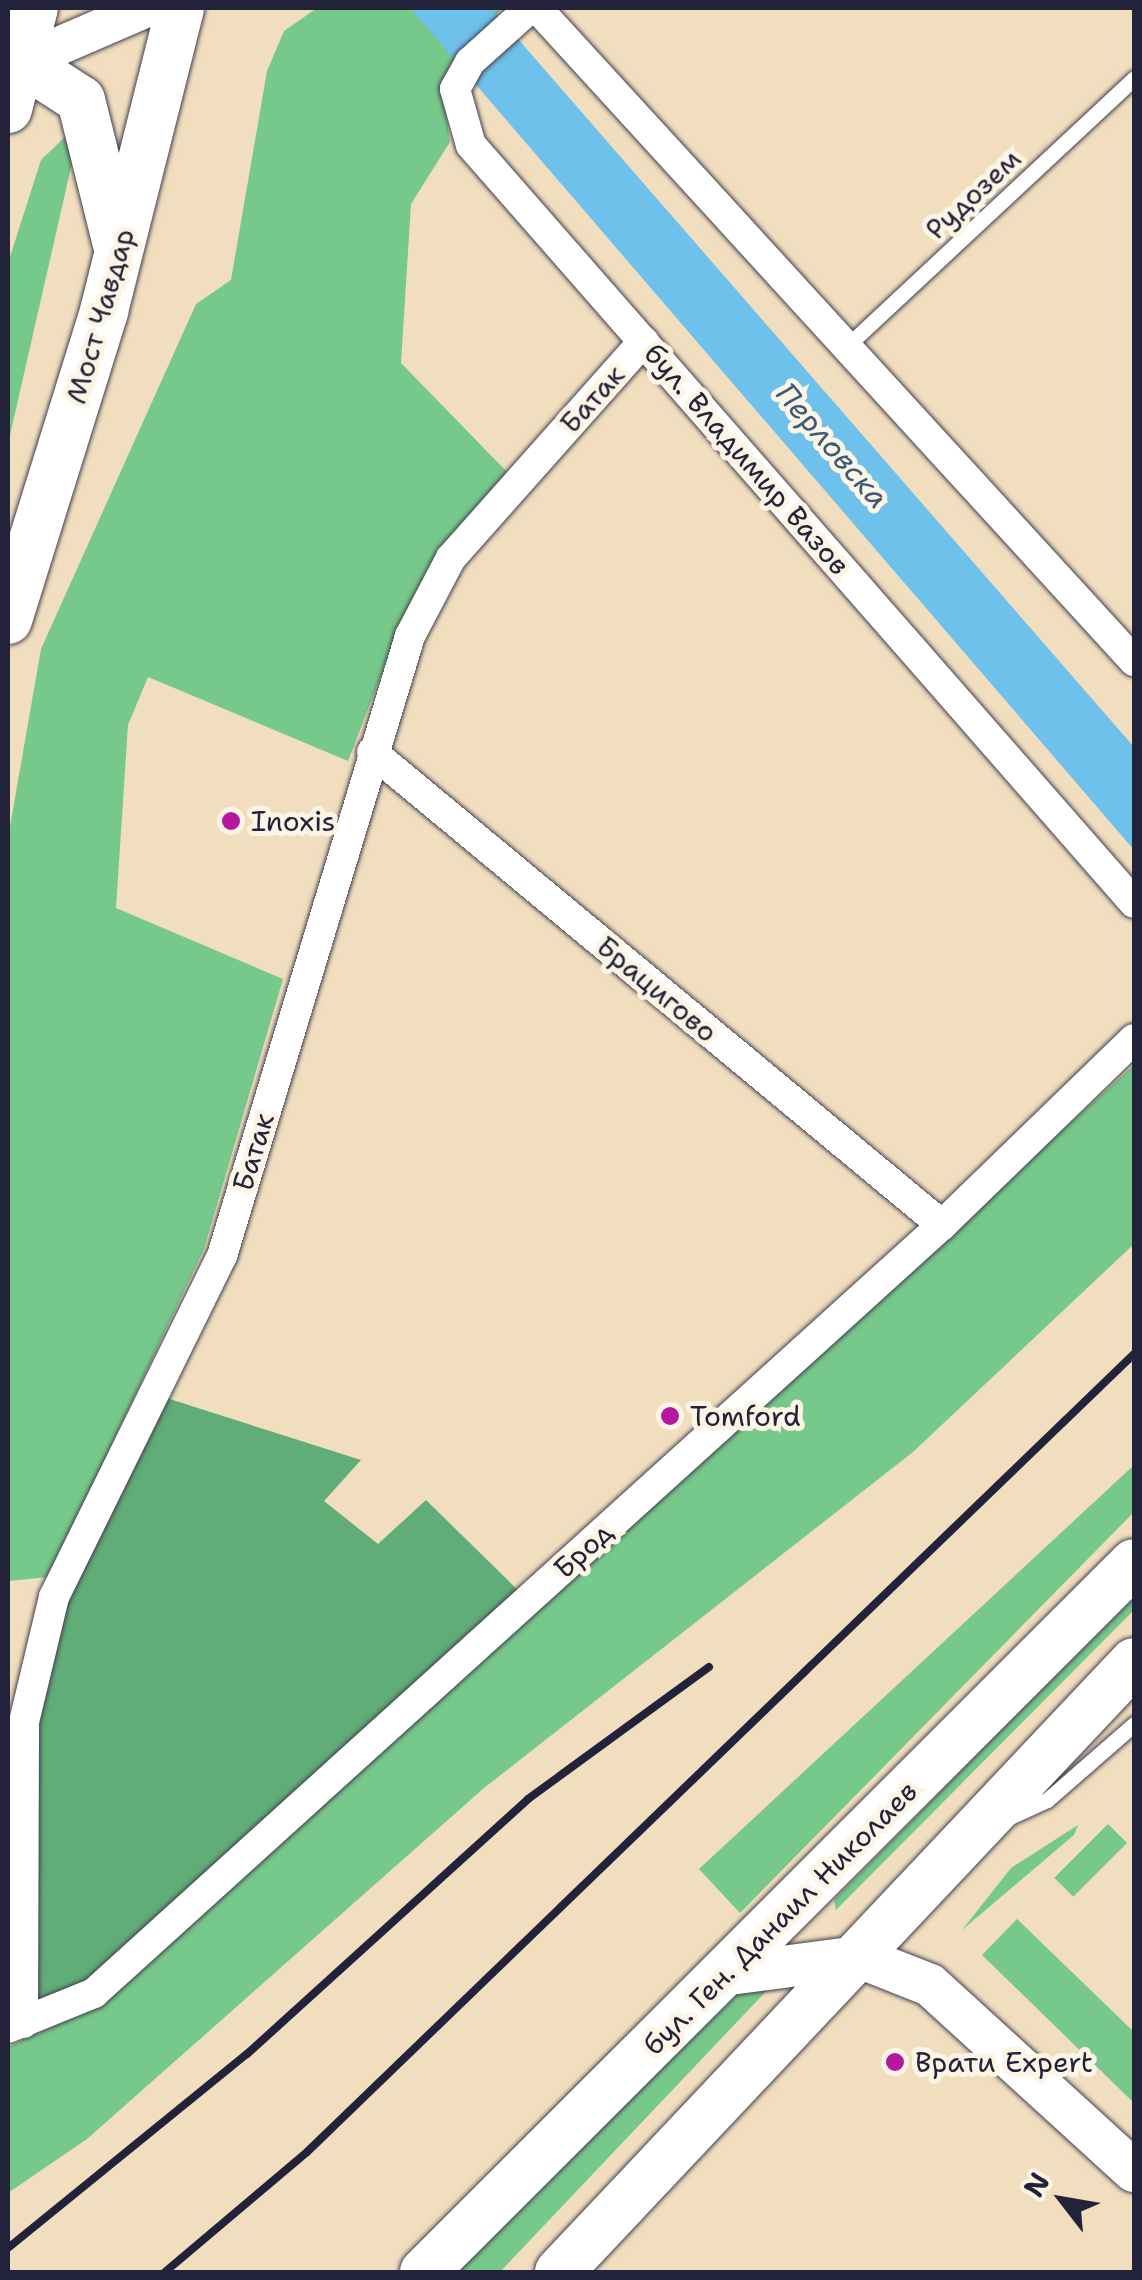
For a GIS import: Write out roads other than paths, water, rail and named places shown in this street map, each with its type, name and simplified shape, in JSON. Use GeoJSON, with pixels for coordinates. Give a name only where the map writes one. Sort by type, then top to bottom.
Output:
{"type":"FeatureCollection","features":[{"type":"Feature","properties":{"kind":"main road"},"geometry":{"type":"LineString","coordinates":[[8,109],[15,66],[34,8]]}},
{"type":"Feature","properties":{"kind":"main road","name":"Мост Чавдар"},"geometry":{"type":"LineString","coordinates":[[8,620],[119,252],[180,8]]}},
{"type":"Feature","properties":{"kind":"main road"},"geometry":{"type":"LineString","coordinates":[[15,66],[81,100],[119,252]]}},
{"type":"Feature","properties":{"kind":"main road","name":"бул. Ген. Данаил Николаев"},"geometry":{"type":"LineString","coordinates":[[424,2272],[1134,1563]]}},
{"type":"Feature","properties":{"kind":"main road"},"geometry":{"type":"LineString","coordinates":[[558,2272],[859,1956],[956,1842],[1134,1662]]}},
{"type":"Feature","properties":{"kind":"main road"},"geometry":{"type":"LineString","coordinates":[[722,1976],[859,1956],[930,1985],[1134,2171]]}},
{"type":"Feature","properties":{"kind":"street"},"geometry":{"type":"LineString","coordinates":[[15,66],[148,8]]}},
{"type":"Feature","properties":{"kind":"street","name":"бул. Владимир Вазов"},"geometry":{"type":"LineString","coordinates":[[1134,661],[534,8],[470,62],[456,90],[457,119],[644,341],[1134,903]]}},
{"type":"Feature","properties":{"kind":"street","name":"Батак"},"geometry":{"type":"LineString","coordinates":[[15,2026],[24,1722],[54,1596],[222,1256],[410,636],[451,558],[644,341]]}},
{"type":"Feature","properties":{"kind":"street","name":"Брацигово"},"geometry":{"type":"LineString","coordinates":[[372,752],[942,1225]]}},
{"type":"Feature","properties":{"kind":"street","name":"Брод"},"geometry":{"type":"LineString","coordinates":[[15,2026],[94,1992],[942,1225],[1134,1038]]}},
{"type":"Feature","properties":{"kind":"lane","name":"Рудозем"},"geometry":{"type":"LineString","coordinates":[[846,346],[1134,78]]}},
{"type":"Feature","properties":{"kind":"lane"},"geometry":{"type":"LineString","coordinates":[[956,1842],[1047,1800],[1134,1724]]}},
{"type":"Feature","properties":{"kind":"water","name":"Перловска"},"geometry":{"type":"Polygon","coordinates":[[[410,8],[491,8],[1134,747],[1134,850],[410,8]]]}},
{"type":"Feature","properties":{"kind":"railway"},"geometry":{"type":"LineString","coordinates":[[165,2272],[307,2152],[1134,1354]]}},
{"type":"Feature","properties":{"kind":"railway"},"geometry":{"type":"LineString","coordinates":[[8,2248],[247,2054],[528,1799],[709,1667]]}},
{"type":"Feature","properties":{"kind":"place","name":"Inoxis"},"geometry":{"type":"Point","coordinates":[231,821]}},
{"type":"Feature","properties":{"kind":"place","name":"Tomford"},"geometry":{"type":"Point","coordinates":[670,1416]}},
{"type":"Feature","properties":{"kind":"place","name":"Врати Expert"},"geometry":{"type":"Point","coordinates":[895,2062]}}]}
